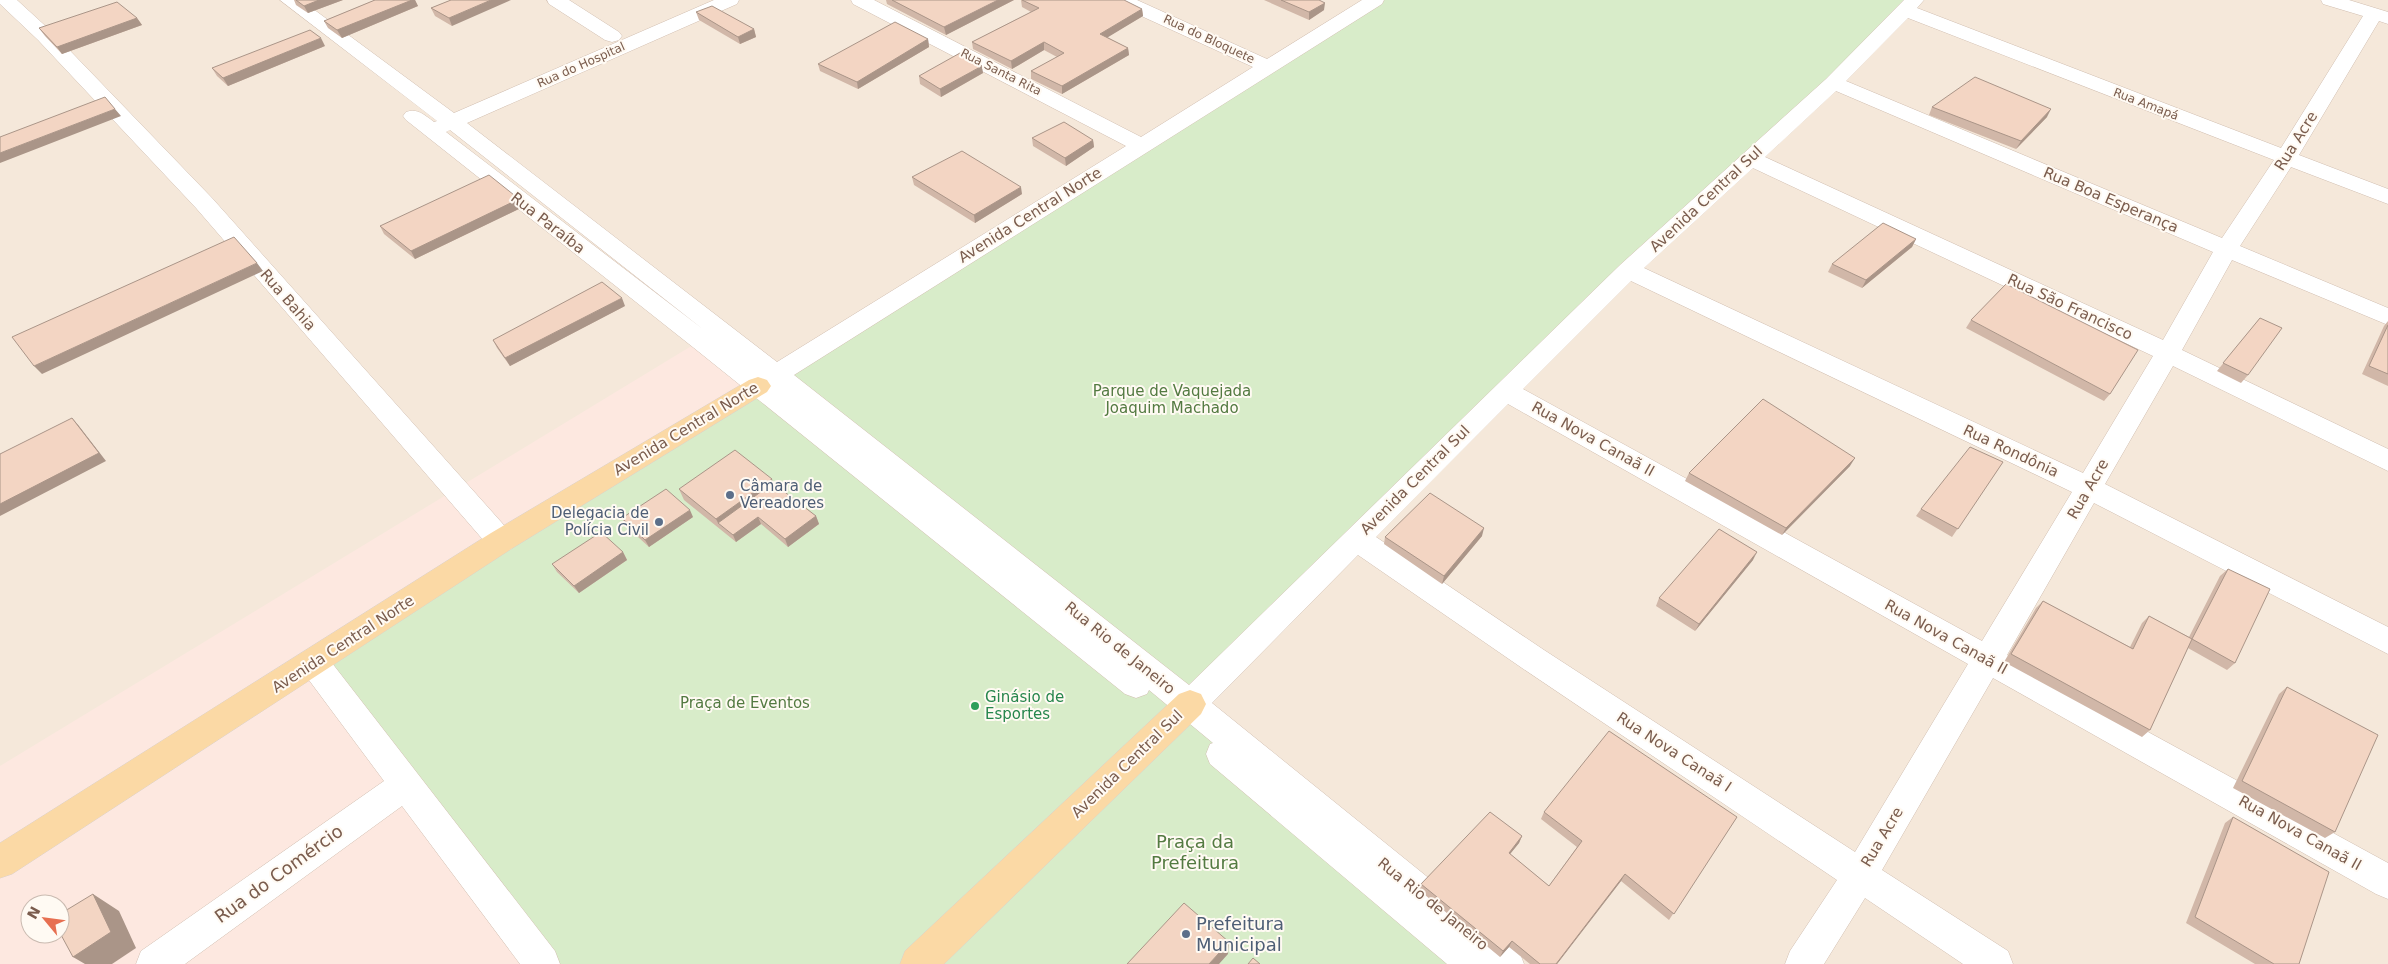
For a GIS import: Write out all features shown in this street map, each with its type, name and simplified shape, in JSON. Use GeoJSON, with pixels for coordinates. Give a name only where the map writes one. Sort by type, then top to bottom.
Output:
{"type":"FeatureCollection","features":[{"type":"Feature","properties":{"kind":"main road","name":"Avenida Central Norte"},"geometry":{"type":"LineString","coordinates":[[0,862],[314,663],[501,541],[767,380]]}},
{"type":"Feature","properties":{"kind":"main road","name":"Avenida Central Sul"},"geometry":{"type":"LineString","coordinates":[[918,964],[1183,710]]}},
{"type":"Feature","properties":{"kind":"street","name":"Rua Bahia"},"geometry":{"type":"LineString","coordinates":[[6,0],[45,36],[204,204],[501,541]]}},
{"type":"Feature","properties":{"kind":"street","name":"Rua Paraíba"},"geometry":{"type":"LineString","coordinates":[[271,0],[433,120],[767,380]]}},
{"type":"Feature","properties":{"kind":"street","name":"Rua Paraíba"},"geometry":{"type":"LineString","coordinates":[[289,0],[433,120]]}},
{"type":"Feature","properties":{"kind":"street"},"geometry":{"type":"LineString","coordinates":[[556,0],[612,36]]}},
{"type":"Feature","properties":{"kind":"street","name":"Rua do Hospital"},"geometry":{"type":"LineString","coordinates":[[433,120],[612,36],[696,0]]}},
{"type":"Feature","properties":{"kind":"street","name":"Rua do Hospital"},"geometry":{"type":"LineString","coordinates":[[433,120],[730,0]]}},
{"type":"Feature","properties":{"kind":"street","name":"Rua Santa Rita"},"geometry":{"type":"LineString","coordinates":[[860,0],[1141,145]]}},
{"type":"Feature","properties":{"kind":"street","name":"Rua do Bloquete"},"geometry":{"type":"LineString","coordinates":[[1122,0],[1161,9],[1269,67]]}},
{"type":"Feature","properties":{"kind":"street","name":"Avenida Central Norte"},"geometry":{"type":"LineString","coordinates":[[767,380],[1375,0]]}},
{"type":"Feature","properties":{"kind":"street"},"geometry":{"type":"LineString","coordinates":[[2330,0],[2381,16]]}},
{"type":"Feature","properties":{"kind":"street","name":"Avenida Central Sul"},"geometry":{"type":"LineString","coordinates":[[1183,710],[1628,270],[1749,158],[1834,83],[1910,5]]}},
{"type":"Feature","properties":{"kind":"street","name":"Rua Amapá"},"geometry":{"type":"LineString","coordinates":[[1910,5],[2286,158],[2388,197]]}},
{"type":"Feature","properties":{"kind":"street","name":"Rua Acre"},"geometry":{"type":"LineString","coordinates":[[1803,964],[1860,875],[1988,660],[2168,353],[2226,249],[2381,16]]}},
{"type":"Feature","properties":{"kind":"street","name":"Rua Boa Esperança"},"geometry":{"type":"LineString","coordinates":[[1834,83],[2388,317]]}},
{"type":"Feature","properties":{"kind":"street","name":"Rua São Francisco"},"geometry":{"type":"LineString","coordinates":[[1749,158],[2168,353],[2388,461]]}},
{"type":"Feature","properties":{"kind":"street","name":"Rua Rondônia"},"geometry":{"type":"LineString","coordinates":[[1628,270],[2089,488],[2388,641]]}},
{"type":"Feature","properties":{"kind":"street","name":"Rua Rio de Janeiro"},"geometry":{"type":"LineString","coordinates":[[767,380],[1506,964]]}},
{"type":"Feature","properties":{"kind":"street","name":"Rua Nova Canaã II"},"geometry":{"type":"LineString","coordinates":[[1505,391],[2388,882]]}},
{"type":"Feature","properties":{"kind":"street","name":"Rua Nova Canaã I"},"geometry":{"type":"LineString","coordinates":[[1355,538],[1995,964]]}},
{"type":"Feature","properties":{"kind":"street"},"geometry":{"type":"LineString","coordinates":[[314,663],[542,964]]}},
{"type":"Feature","properties":{"kind":"street","name":"Rua Rio de Janeiro"},"geometry":{"type":"LineString","coordinates":[[1183,710],[1474,964]]}},
{"type":"Feature","properties":{"kind":"street","name":"Rua do Comércio"},"geometry":{"type":"LineString","coordinates":[[154,964],[405,784]]}},
{"type":"Feature","properties":{"kind":"shaded area"},"geometry":{"type":"Polygon","coordinates":[[[0,0],[2388,0],[2388,964],[0,964],[0,0]]]}},
{"type":"Feature","properties":{"kind":"shaded area"},"geometry":{"type":"Polygon","coordinates":[[[721,328],[1496,964],[0,964],[0,766],[721,328]]]}},
{"type":"Feature","properties":{"kind":"green space"},"geometry":{"type":"Polygon","coordinates":[[[1374,0],[1917,0],[1190,704],[1506,964],[541,964],[312,666],[1374,0]]]}},
{"type":"Feature","properties":{"kind":"building"},"geometry":{"type":"Polygon","coordinates":[[[296,0],[319,0],[304,6],[296,0]]]}},
{"type":"Feature","properties":{"kind":"building"},"geometry":{"type":"Polygon","coordinates":[[[375,0],[412,0],[337,30],[324,21],[375,0]]]}},
{"type":"Feature","properties":{"kind":"building"},"geometry":{"type":"Polygon","coordinates":[[[451,0],[491,0],[449,18],[431,8],[451,0]]]}},
{"type":"Feature","properties":{"kind":"building"},"geometry":{"type":"Polygon","coordinates":[[[892,0],[998,0],[944,27],[892,0]]]}},
{"type":"Feature","properties":{"kind":"building"},"geometry":{"type":"Polygon","coordinates":[[[1022,0],[1124,0],[1142,9],[1100,34],[1128,48],[1062,86],[1031,71],[1064,53],[1044,42],[1011,61],[972,42],[1039,8],[1022,0]]]}},
{"type":"Feature","properties":{"kind":"building"},"geometry":{"type":"Polygon","coordinates":[[[1281,0],[1319,0],[1325,3],[1309,12],[1281,0]]]}},
{"type":"Feature","properties":{"kind":"building"},"geometry":{"type":"Polygon","coordinates":[[[117,2],[137,18],[57,47],[39,28],[117,2]]]}},
{"type":"Feature","properties":{"kind":"building"},"geometry":{"type":"Polygon","coordinates":[[[712,6],[754,29],[738,37],[696,12],[712,6]]]}},
{"type":"Feature","properties":{"kind":"building"},"geometry":{"type":"Polygon","coordinates":[[[895,22],[928,39],[857,82],[818,64],[895,22]]]}},
{"type":"Feature","properties":{"kind":"building"},"geometry":{"type":"Polygon","coordinates":[[[310,30],[321,38],[223,78],[212,68],[310,30]]]}},
{"type":"Feature","properties":{"kind":"building"},"geometry":{"type":"Polygon","coordinates":[[[960,53],[982,66],[940,89],[919,76],[960,53]]]}},
{"type":"Feature","properties":{"kind":"building"},"geometry":{"type":"Polygon","coordinates":[[[1975,77],[2051,109],[2021,141],[1932,107],[1975,77]]]}},
{"type":"Feature","properties":{"kind":"building"},"geometry":{"type":"Polygon","coordinates":[[[105,97],[115,109],[0,153],[0,137],[105,97]]]}},
{"type":"Feature","properties":{"kind":"building"},"geometry":{"type":"Polygon","coordinates":[[[1064,122],[1093,140],[1065,158],[1032,138],[1064,122]]]}},
{"type":"Feature","properties":{"kind":"building"},"geometry":{"type":"Polygon","coordinates":[[[962,151],[1021,187],[974,215],[912,177],[962,151]]]}},
{"type":"Feature","properties":{"kind":"building"},"geometry":{"type":"Polygon","coordinates":[[[489,175],[519,199],[411,251],[380,226],[489,175]]]}},
{"type":"Feature","properties":{"kind":"building"},"geometry":{"type":"Polygon","coordinates":[[[1883,223],[1916,239],[1866,280],[1832,264],[1883,223]]]}},
{"type":"Feature","properties":{"kind":"building"},"geometry":{"type":"Polygon","coordinates":[[[234,237],[257,263],[34,366],[12,337],[234,237]]]}},
{"type":"Feature","properties":{"kind":"building"},"geometry":{"type":"Polygon","coordinates":[[[602,282],[622,298],[505,358],[493,340],[602,282]]]}},
{"type":"Feature","properties":{"kind":"building"},"geometry":{"type":"Polygon","coordinates":[[[2006,284],[2138,350],[2110,394],[1971,320],[2006,284]]]}},
{"type":"Feature","properties":{"kind":"building"},"geometry":{"type":"Polygon","coordinates":[[[2260,318],[2282,328],[2248,375],[2223,363],[2260,318]]]}},
{"type":"Feature","properties":{"kind":"building"},"geometry":{"type":"Polygon","coordinates":[[[2388,325],[2388,374],[2369,366],[2388,325]]]}},
{"type":"Feature","properties":{"kind":"building"},"geometry":{"type":"Polygon","coordinates":[[[1763,399],[1855,458],[1786,528],[1689,473],[1763,399]]]}},
{"type":"Feature","properties":{"kind":"building"},"geometry":{"type":"Polygon","coordinates":[[[72,418],[99,453],[0,504],[0,454],[72,418]]]}},
{"type":"Feature","properties":{"kind":"building"},"geometry":{"type":"Polygon","coordinates":[[[1970,447],[2003,462],[1958,529],[1921,509],[1970,447]]]}},
{"type":"Feature","properties":{"kind":"building","name":"Câmara de Vereadores"},"geometry":{"type":"Polygon","coordinates":[[[735,450],[772,479],[716,519],[679,489],[735,450]]]}},
{"type":"Feature","properties":{"kind":"building"},"geometry":{"type":"Polygon","coordinates":[[[773,483],[816,516],[785,539],[758,517],[733,535],[718,523],[773,483]]]}},
{"type":"Feature","properties":{"kind":"building","name":"Delegacia de Polícia Civil"},"geometry":{"type":"Polygon","coordinates":[[[666,489],[690,510],[645,540],[622,518],[666,489]]]}},
{"type":"Feature","properties":{"kind":"building"},"geometry":{"type":"Polygon","coordinates":[[[1430,493],[1484,528],[1444,576],[1385,537],[1430,493]]]}},
{"type":"Feature","properties":{"kind":"building"},"geometry":{"type":"Polygon","coordinates":[[[1719,529],[1757,552],[1699,624],[1659,598],[1719,529]]]}},
{"type":"Feature","properties":{"kind":"building"},"geometry":{"type":"Polygon","coordinates":[[[601,532],[623,552],[574,586],[552,564],[601,532]]]}},
{"type":"Feature","properties":{"kind":"building"},"geometry":{"type":"Polygon","coordinates":[[[2228,569],[2270,589],[2235,663],[2192,639],[2228,569]]]}},
{"type":"Feature","properties":{"kind":"building"},"geometry":{"type":"Polygon","coordinates":[[[2043,601],[2133,649],[2149,616],[2192,639],[2150,730],[2011,654],[2043,601]]]}},
{"type":"Feature","properties":{"kind":"building"},"geometry":{"type":"Polygon","coordinates":[[[2287,687],[2378,735],[2335,832],[2242,781],[2287,687]]]}},
{"type":"Feature","properties":{"kind":"building"},"geometry":{"type":"Polygon","coordinates":[[[1609,731],[1737,817],[1674,914],[1625,874],[1556,964],[1540,964],[1512,941],[1503,951],[1421,884],[1490,812],[1522,836],[1509,853],[1549,886],[1582,841],[1544,812],[1609,731]]]}},
{"type":"Feature","properties":{"kind":"building"},"geometry":{"type":"Polygon","coordinates":[[[2233,817],[2329,872],[2299,964],[2274,964],[2195,917],[2233,817]]]}},
{"type":"Feature","properties":{"kind":"building"},"geometry":{"type":"Polygon","coordinates":[[[93,894],[111,932],[73,957],[66,944],[70,944],[70,908],[93,894]]]}},
{"type":"Feature","properties":{"kind":"building","name":"Prefeitura Municipal"},"geometry":{"type":"Polygon","coordinates":[[[1184,903],[1229,942],[1209,964],[1127,964],[1184,903]]]}},
{"type":"Feature","properties":{"kind":"building"},"geometry":{"type":"Polygon","coordinates":[[[1253,958],[1260,964],[1248,964],[1253,958]]]}},
{"type":"Feature","properties":{"kind":"place","name":"Câmara de Vereadores"},"geometry":{"type":"Point","coordinates":[730,495]}},
{"type":"Feature","properties":{"kind":"place","name":"Delegacia de Polícia Civil"},"geometry":{"type":"Point","coordinates":[659,522]}},
{"type":"Feature","properties":{"kind":"place","name":"Ginásio de Esportes"},"geometry":{"type":"Point","coordinates":[975,706]}},
{"type":"Feature","properties":{"kind":"place","name":"Prefeitura Municipal"},"geometry":{"type":"Point","coordinates":[1186,934]}},
{"type":"Feature","properties":{"kind":"park label","name":"Parque de Vaquejada Joaquim Machado"},"geometry":{"type":"Point","coordinates":[1172,400]}},
{"type":"Feature","properties":{"kind":"park label","name":"Praça de Eventos"},"geometry":{"type":"Point","coordinates":[745,703]}},
{"type":"Feature","properties":{"kind":"park label","name":"Praça da Prefeitura"},"geometry":{"type":"Point","coordinates":[1195,852]}}]}
